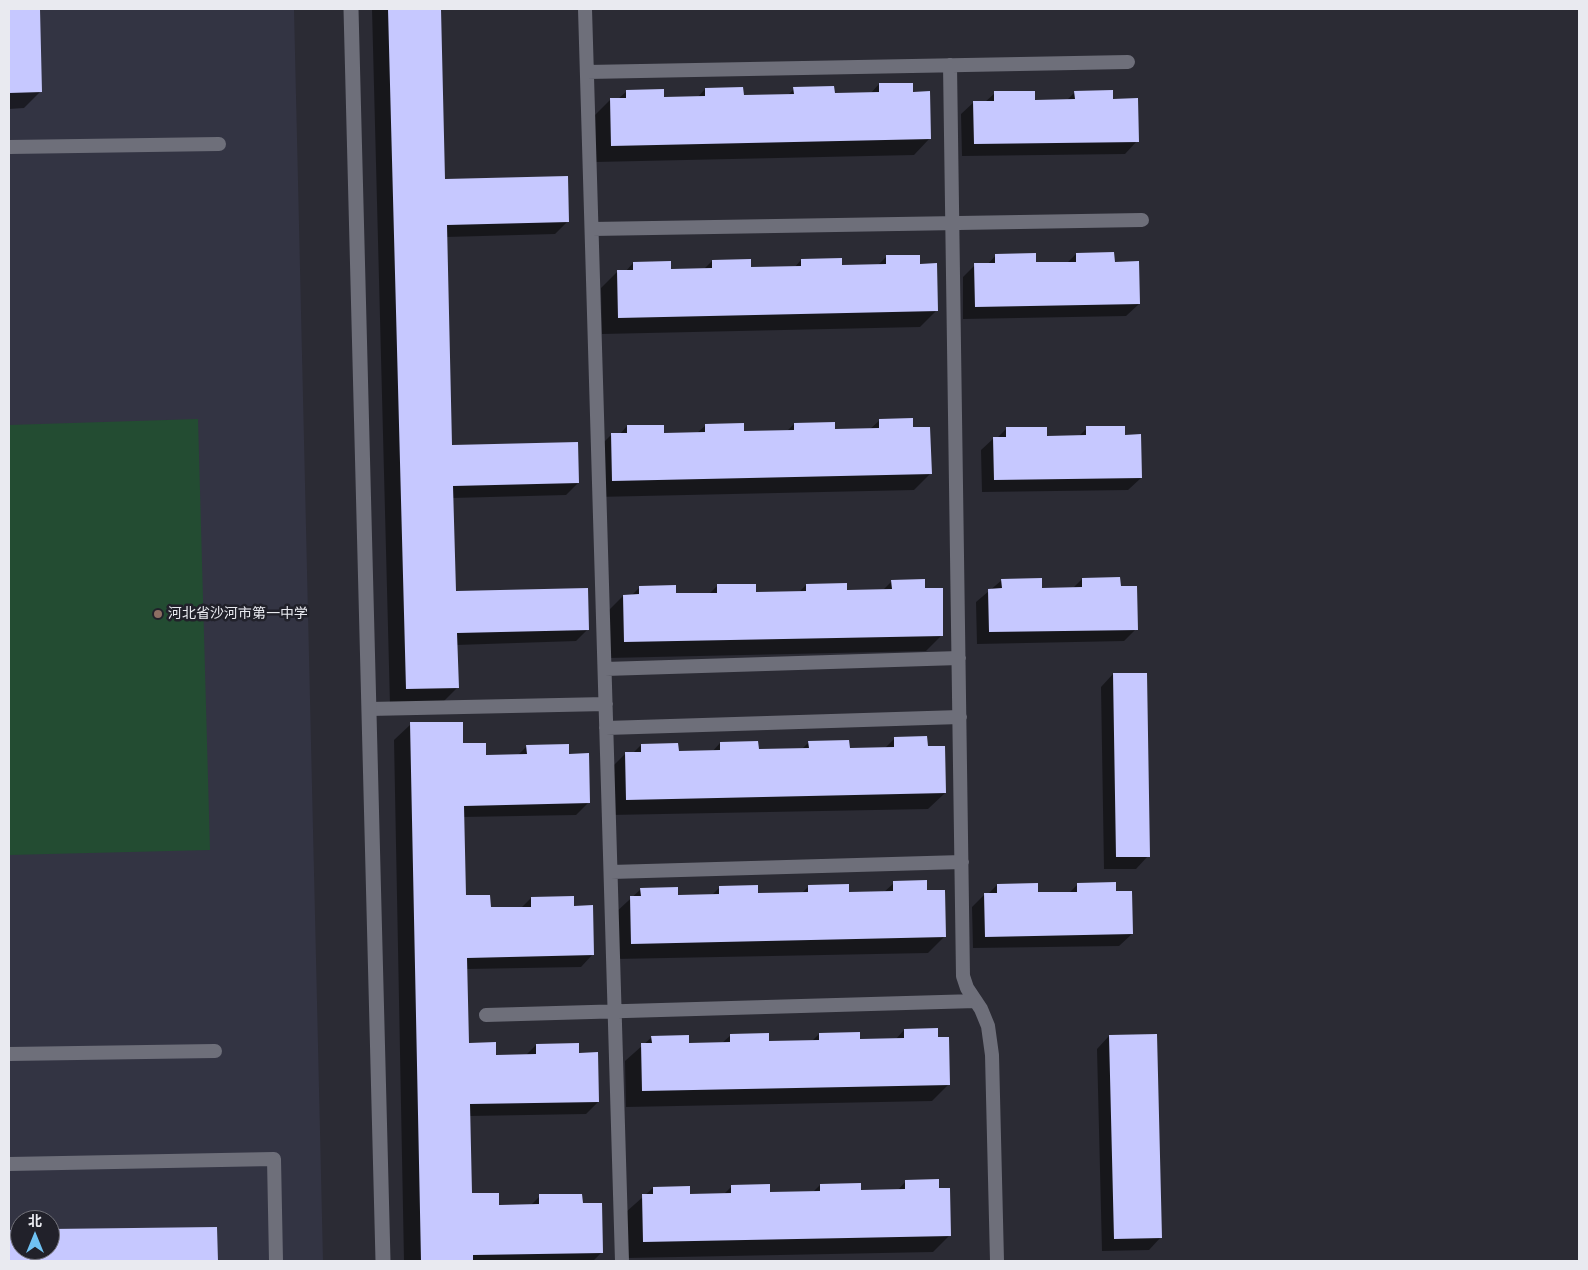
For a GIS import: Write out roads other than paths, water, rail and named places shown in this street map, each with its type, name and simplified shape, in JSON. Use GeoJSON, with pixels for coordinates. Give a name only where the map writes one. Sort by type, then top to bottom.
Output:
{"type":"FeatureCollection","features":[{"type":"Feature","properties":{"kind":"street"},"geometry":{"type":"LineString","coordinates":[[350,9],[383,1261]]}},
{"type":"Feature","properties":{"kind":"lane"},"geometry":{"type":"LineString","coordinates":[[585,9],[622,1261]]}},
{"type":"Feature","properties":{"kind":"lane"},"geometry":{"type":"LineString","coordinates":[[587,72],[1128,62]]}},
{"type":"Feature","properties":{"kind":"lane"},"geometry":{"type":"LineString","coordinates":[[950,65],[963,976],[967,988],[976,1001],[988,1026],[992,1055],[997,1261]]}},
{"type":"Feature","properties":{"kind":"lane"},"geometry":{"type":"LineString","coordinates":[[9,147],[219,144]]}},
{"type":"Feature","properties":{"kind":"lane"},"geometry":{"type":"LineString","coordinates":[[592,230],[1142,220]]}},
{"type":"Feature","properties":{"kind":"lane"},"geometry":{"type":"LineString","coordinates":[[605,668],[959,658]]}},
{"type":"Feature","properties":{"kind":"lane"},"geometry":{"type":"LineString","coordinates":[[369,709],[606,704]]}},
{"type":"Feature","properties":{"kind":"lane"},"geometry":{"type":"LineString","coordinates":[[606,728],[960,717]]}},
{"type":"Feature","properties":{"kind":"lane"},"geometry":{"type":"LineString","coordinates":[[610,872],[962,862]]}},
{"type":"Feature","properties":{"kind":"lane"},"geometry":{"type":"LineString","coordinates":[[486,1015],[976,1001]]}},
{"type":"Feature","properties":{"kind":"lane"},"geometry":{"type":"LineString","coordinates":[[9,1054],[215,1051]]}},
{"type":"Feature","properties":{"kind":"lane"},"geometry":{"type":"LineString","coordinates":[[9,1164],[274,1159],[276,1261]]}},
{"type":"Feature","properties":{"kind":"place","name":"河北省沙河市第一中学"},"geometry":{"type":"Point","coordinates":[158,614]}}]}
